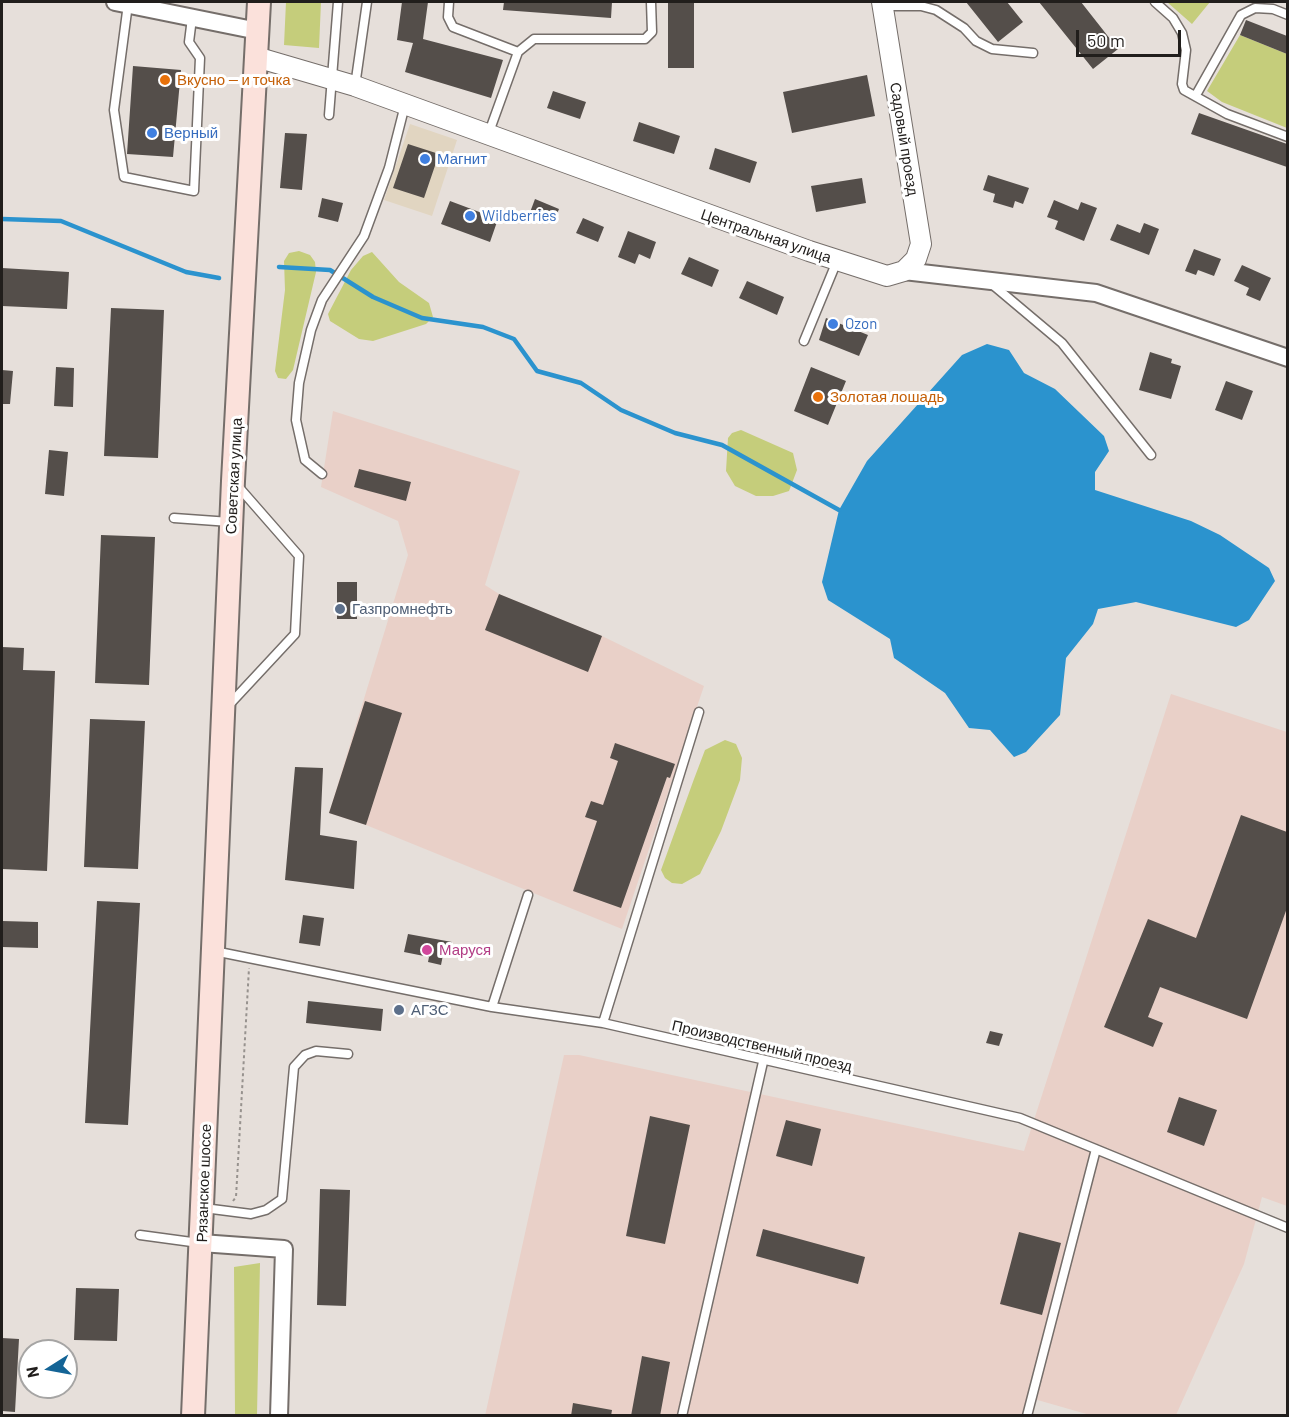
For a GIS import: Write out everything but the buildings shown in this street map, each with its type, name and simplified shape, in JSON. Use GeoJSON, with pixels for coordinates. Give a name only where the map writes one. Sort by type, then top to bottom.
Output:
{"type":"FeatureCollection","features":[{"type":"Feature","properties":{"kind":"main road","name":"Советская улица"},"geometry":{"type":"LineString","coordinates":[[214,951],[233,481],[259,2]]}},
{"type":"Feature","properties":{"kind":"main road","name":"Рязанское шоссе"},"geometry":{"type":"LineString","coordinates":[[193,1416],[214,951]]}},
{"type":"Feature","properties":{"kind":"street"},"geometry":{"type":"LineString","coordinates":[[122,3],[258,31]]}},
{"type":"Feature","properties":{"kind":"street","name":"Садовый проезд"},"geometry":{"type":"LineString","coordinates":[[883,4],[921,244],[916,259],[904,271]]}},
{"type":"Feature","properties":{"kind":"street","name":"Центральная улица"},"geometry":{"type":"LineString","coordinates":[[256,57],[355,86],[837,261],[887,276],[904,271],[1096,293],[1287,358]]}},
{"type":"Feature","properties":{"kind":"street"},"geometry":{"type":"LineString","coordinates":[[201,1243],[284,1249],[279,1416]]}},
{"type":"Feature","properties":{"kind":"lane"},"geometry":{"type":"LineString","coordinates":[[329,116],[338,2]]}},
{"type":"Feature","properties":{"kind":"lane"},"geometry":{"type":"LineString","coordinates":[[355,86],[367,2]]}},
{"type":"Feature","properties":{"kind":"lane"},"geometry":{"type":"LineString","coordinates":[[448,2],[448,17],[453,27],[518,52]]}},
{"type":"Feature","properties":{"kind":"lane"},"geometry":{"type":"LineString","coordinates":[[488,135],[518,52],[534,39],[542,38],[632,41],[645,39],[652,32],[651,2]]}},
{"type":"Feature","properties":{"kind":"lane"},"geometry":{"type":"LineString","coordinates":[[1155,2],[1173,18],[1182,33],[1186,50],[1182,84],[1184,90],[1227,114],[1287,137]]}},
{"type":"Feature","properties":{"kind":"lane"},"geometry":{"type":"LineString","coordinates":[[122,3],[114,110],[124,177],[194,191],[200,58],[189,42],[192,18]]}},
{"type":"Feature","properties":{"kind":"lane"},"geometry":{"type":"LineString","coordinates":[[883,4],[921,6],[936,10],[964,28],[976,41],[992,50],[1033,53]]}},
{"type":"Feature","properties":{"kind":"lane"},"geometry":{"type":"LineString","coordinates":[[1196,95],[1241,15],[1255,8],[1273,9],[1287,15]]}},
{"type":"Feature","properties":{"kind":"lane"},"geometry":{"type":"LineString","coordinates":[[322,474],[305,460],[296,420],[299,384],[311,330],[322,300],[364,236],[389,168],[405,104]]}},
{"type":"Feature","properties":{"kind":"lane"},"geometry":{"type":"LineString","coordinates":[[804,341],[837,261]]}},
{"type":"Feature","properties":{"kind":"lane"},"geometry":{"type":"LineString","coordinates":[[988,281],[1062,343],[1151,455]]}},
{"type":"Feature","properties":{"kind":"lane"},"geometry":{"type":"LineString","coordinates":[[225,709],[295,634],[299,556],[233,481]]}},
{"type":"Feature","properties":{"kind":"lane"},"geometry":{"type":"LineString","coordinates":[[174,518],[232,522]]}},
{"type":"Feature","properties":{"kind":"lane"},"geometry":{"type":"LineString","coordinates":[[603,1023],[699,712]]}},
{"type":"Feature","properties":{"kind":"lane"},"geometry":{"type":"LineString","coordinates":[[492,1007],[528,896]]}},
{"type":"Feature","properties":{"kind":"lane","name":"Производственный проезд"},"geometry":{"type":"LineString","coordinates":[[214,951],[492,1007],[603,1023],[763,1062],[1020,1118],[1287,1228]]}},
{"type":"Feature","properties":{"kind":"lane"},"geometry":{"type":"LineString","coordinates":[[203,1208],[251,1214],[266,1210],[282,1199],[294,1067],[305,1055],[316,1051],[348,1053]]}},
{"type":"Feature","properties":{"kind":"lane"},"geometry":{"type":"LineString","coordinates":[[682,1416],[763,1062]]}},
{"type":"Feature","properties":{"kind":"lane"},"geometry":{"type":"LineString","coordinates":[[1027,1416],[1096,1149]]}},
{"type":"Feature","properties":{"kind":"lane"},"geometry":{"type":"LineString","coordinates":[[140,1235],[201,1243]]}},
{"type":"Feature","properties":{"kind":"path"},"geometry":{"type":"LineString","coordinates":[[226,1211],[236,1197],[249,958]]}},
{"type":"Feature","properties":{"kind":"shaded area"},"geometry":{"type":"Polygon","coordinates":[[[410,124],[457,140],[432,216],[384,200],[410,124]]]}},
{"type":"Feature","properties":{"kind":"shaded area"},"geometry":{"type":"Polygon","coordinates":[[[333,411],[520,471],[485,585],[499,594],[602,636],[704,686],[622,929],[366,825],[329,813],[408,555],[398,521],[321,487],[333,411]]]}},
{"type":"Feature","properties":{"kind":"shaded area"},"geometry":{"type":"Polygon","coordinates":[[[1171,694],[1287,732],[1287,1206],[1262,1197],[1244,1264],[1176,1415],[1090,1415],[1027,1397],[1022,1416],[485,1416],[564,1055],[579,1055],[1024,1151],[1171,694]]]}},
{"type":"Feature","properties":{"kind":"green space"},"geometry":{"type":"Polygon","coordinates":[[[286,2],[321,2],[319,48],[284,45],[286,2]]]}},
{"type":"Feature","properties":{"kind":"green space"},"geometry":{"type":"Polygon","coordinates":[[[1167,2],[1210,2],[1192,24],[1167,2]]]}},
{"type":"Feature","properties":{"kind":"green space"},"geometry":{"type":"Polygon","coordinates":[[[1240,35],[1287,54],[1287,128],[1222,102],[1207,91],[1240,35]]]}},
{"type":"Feature","properties":{"kind":"green space"},"geometry":{"type":"Polygon","coordinates":[[[299,251],[310,255],[315,262],[316,272],[293,370],[286,379],[278,378],[275,371],[285,290],[284,261],[289,253],[299,251]]]}},
{"type":"Feature","properties":{"kind":"green space"},"geometry":{"type":"Polygon","coordinates":[[[372,252],[399,282],[429,303],[433,317],[426,324],[373,341],[359,339],[330,321],[328,314],[351,270],[363,256],[372,252]]]}},
{"type":"Feature","properties":{"kind":"green space"},"geometry":{"type":"Polygon","coordinates":[[[741,430],[793,453],[797,470],[789,491],[773,496],[756,496],[735,486],[726,471],[728,438],[732,433],[741,430]]]}},
{"type":"Feature","properties":{"kind":"green space"},"geometry":{"type":"Polygon","coordinates":[[[725,740],[736,744],[742,758],[740,780],[721,831],[700,874],[682,884],[672,883],[665,878],[661,870],[694,779],[705,750],[725,740]]]}},
{"type":"Feature","properties":{"kind":"green space"},"geometry":{"type":"Polygon","coordinates":[[[260,1263],[257,1415],[235,1415],[234,1267],[260,1263]]]}},
{"type":"Feature","properties":{"kind":"water"},"geometry":{"type":"Polygon","coordinates":[[[987,344],[1009,350],[1024,373],[1055,389],[1104,436],[1109,451],[1095,472],[1095,490],[1191,521],[1220,535],[1269,568],[1275,581],[1249,620],[1236,627],[1136,602],[1098,609],[1093,624],[1066,658],[1060,715],[1026,752],[1014,757],[990,730],[969,728],[945,693],[894,658],[890,639],[828,600],[822,582],[839,510],[867,461],[962,355],[987,344]]]}},
{"type":"Feature","properties":{"kind":"waterway"},"geometry":{"type":"LineString","coordinates":[[2,219],[61,221],[186,272],[219,278]]}},
{"type":"Feature","properties":{"kind":"waterway"},"geometry":{"type":"LineString","coordinates":[[279,267],[330,270],[373,297],[422,318],[483,327],[514,339],[537,371],[581,383],[621,410],[675,433],[722,445],[839,510]]}},
{"type":"Feature","properties":{"kind":"place","name":"Вкусно — и точка"},"geometry":{"type":"Point","coordinates":[165,80]}},
{"type":"Feature","properties":{"kind":"place","name":"Верный"},"geometry":{"type":"Point","coordinates":[152,133]}},
{"type":"Feature","properties":{"kind":"place","name":"Магнит"},"geometry":{"type":"Point","coordinates":[425,159]}},
{"type":"Feature","properties":{"kind":"place","name":"Wildberries"},"geometry":{"type":"Point","coordinates":[470,216]}},
{"type":"Feature","properties":{"kind":"place","name":"Ozon"},"geometry":{"type":"Point","coordinates":[833,324]}},
{"type":"Feature","properties":{"kind":"place","name":"Золотая лошадь"},"geometry":{"type":"Point","coordinates":[818,397]}},
{"type":"Feature","properties":{"kind":"place","name":"Газпромнефть"},"geometry":{"type":"Point","coordinates":[340,609]}},
{"type":"Feature","properties":{"kind":"place","name":"Маруся"},"geometry":{"type":"Point","coordinates":[427,950]}},
{"type":"Feature","properties":{"kind":"place","name":"АГЗС"},"geometry":{"type":"Point","coordinates":[399,1010]}}]}
